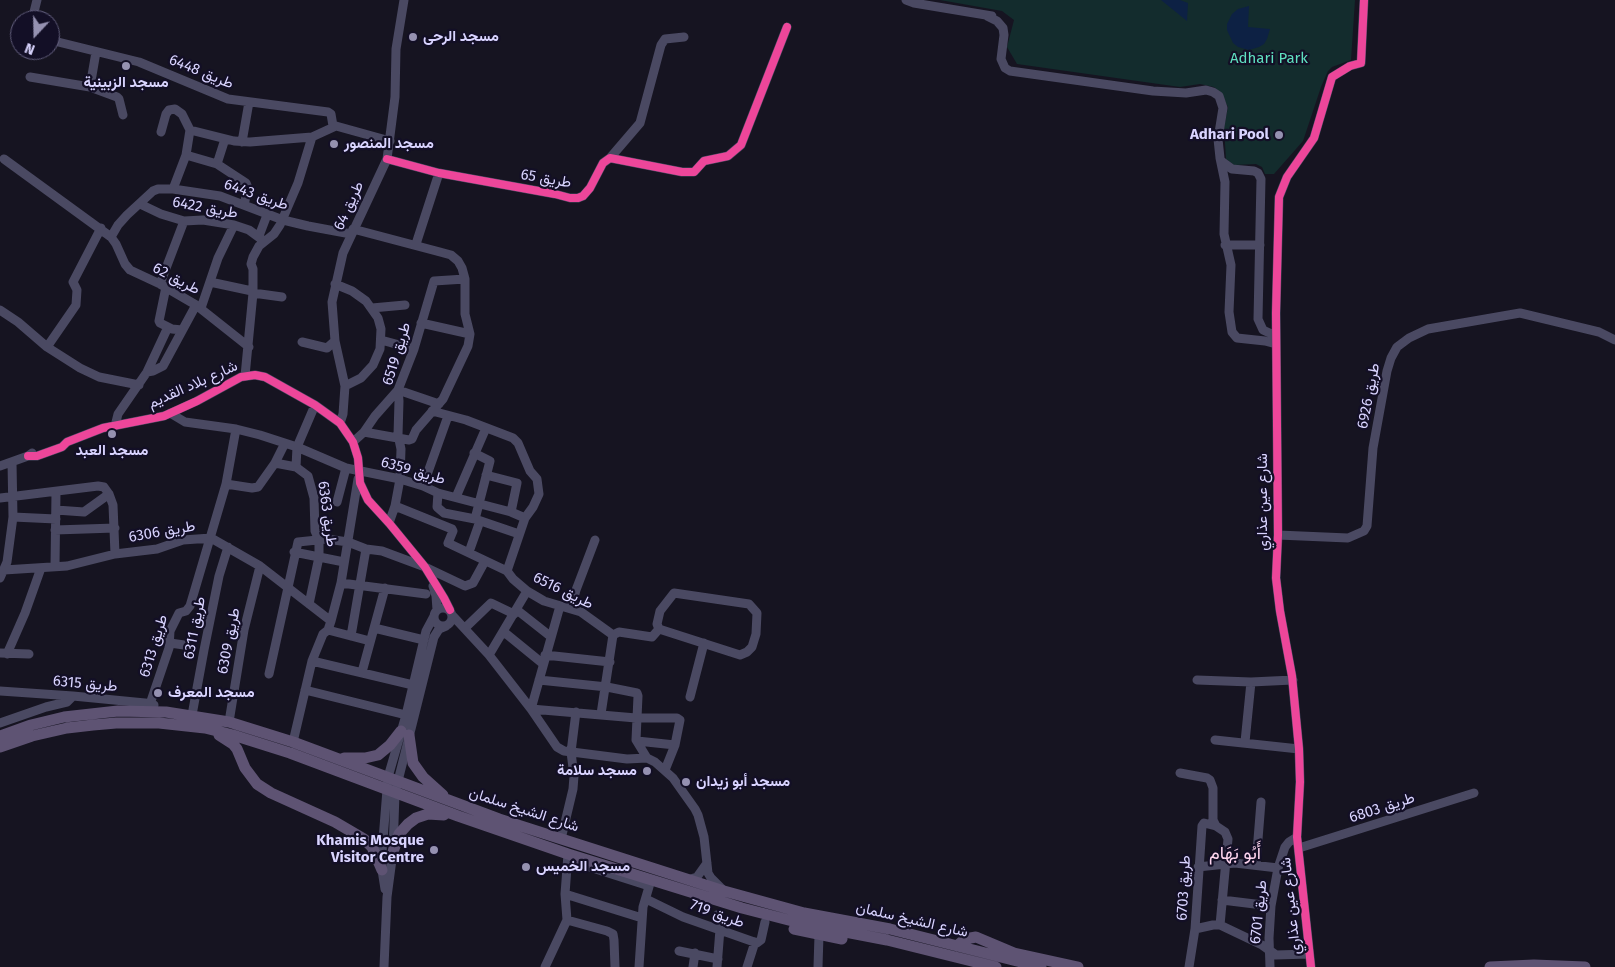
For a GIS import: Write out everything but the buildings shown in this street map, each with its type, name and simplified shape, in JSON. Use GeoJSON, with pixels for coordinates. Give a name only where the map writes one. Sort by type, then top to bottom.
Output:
{"type":"FeatureCollection","features":[{"type":"Feature","properties":{"kind":"main road","name":"شارع الشيخ سلمان"},"geometry":{"type":"LineString","coordinates":[[0,736],[31,725],[64,717],[118,711],[166,712],[230,722],[293,742],[499,819],[724,891],[804,913],[890,929],[1041,967]]}},
{"type":"Feature","properties":{"kind":"main road","name":"شارع الشيخ سلمان"},"geometry":{"type":"LineString","coordinates":[[0,747],[32,736],[67,728],[108,723],[159,722],[205,728],[263,744],[458,816],[650,883],[804,924],[887,940],[996,967]]}},
{"type":"Feature","properties":{"kind":"main road"},"geometry":{"type":"LineString","coordinates":[[205,728],[233,744],[245,768],[257,784],[271,793],[335,822],[364,839],[372,847],[382,870]]}},
{"type":"Feature","properties":{"kind":"main road"},"geometry":{"type":"LineString","coordinates":[[337,758],[365,758],[378,755],[405,733],[413,763],[423,777],[450,801]]}},
{"type":"Feature","properties":{"kind":"main road"},"geometry":{"type":"LineString","coordinates":[[393,852],[399,834],[416,818],[428,814],[458,816]]}},
{"type":"Feature","properties":{"kind":"main road"},"geometry":{"type":"LineString","coordinates":[[742,908],[765,922],[819,935],[879,945],[949,962],[970,960]]}},
{"type":"Feature","properties":{"kind":"main road"},"geometry":{"type":"LineString","coordinates":[[957,946],[965,939],[976,937],[1014,953],[1078,967]]}},
{"type":"Feature","properties":{"kind":"main road"},"geometry":{"type":"LineString","coordinates":[[1490,967],[1534,965],[1585,967]]}},
{"type":"Feature","properties":{"kind":"street","name":"طريق 64"},"geometry":{"type":"LineString","coordinates":[[340,423],[344,414],[345,386],[335,341],[332,302],[343,253],[386,159],[395,97],[396,49],[404,0]]}},
{"type":"Feature","properties":{"kind":"street"},"geometry":{"type":"LineString","coordinates":[[906,0],[987,16],[997,20],[1002,25],[1004,32],[1005,44],[1001,56],[1003,65],[1010,71],[1154,91],[1177,93],[1194,91],[1212,98],[1221,117],[1218,135],[1225,182],[1225,245],[1231,265],[1229,312],[1232,332],[1237,338],[1266,341],[1276,340]]}},
{"type":"Feature","properties":{"kind":"street"},"geometry":{"type":"LineString","coordinates":[[919,0],[930,5]]}},
{"type":"Feature","properties":{"kind":"street","name":"شارع عين عذاري"},"geometry":{"type":"LineString","coordinates":[[1311,967],[1298,836],[1299,749],[1292,680],[1276,578],[1278,535],[1276,340],[1279,206],[1281,190],[1287,177],[1314,138],[1332,77],[1350,66],[1359,65],[1362,61],[1364,0]]}},
{"type":"Feature","properties":{"kind":"street"},"geometry":{"type":"LineString","coordinates":[[684,37],[665,39],[661,45],[640,123],[610,158],[682,172],[694,172],[704,161],[728,156],[741,145],[787,27]]}},
{"type":"Feature","properties":{"kind":"street","name":"طريق 6448"},"geometry":{"type":"LineString","coordinates":[[60,43],[139,62],[220,97],[328,112],[331,114],[333,126]]}},
{"type":"Feature","properties":{"kind":"street"},"geometry":{"type":"LineString","coordinates":[[90,88],[96,52]]}},
{"type":"Feature","properties":{"kind":"street"},"geometry":{"type":"LineString","coordinates":[[30,77],[90,88],[117,97],[123,115]]}},
{"type":"Feature","properties":{"kind":"street"},"geometry":{"type":"LineString","coordinates":[[242,142],[249,102]]}},
{"type":"Feature","properties":{"kind":"street"},"geometry":{"type":"LineString","coordinates":[[161,132],[166,114],[169,110],[175,109],[182,114],[190,130],[186,155],[173,189]]}},
{"type":"Feature","properties":{"kind":"street"},"geometry":{"type":"LineString","coordinates":[[190,130],[242,142],[312,137],[322,134],[333,126],[390,141]]}},
{"type":"Feature","properties":{"kind":"street"},"geometry":{"type":"LineString","coordinates":[[262,238],[274,234],[283,220],[306,160],[312,137]]}},
{"type":"Feature","properties":{"kind":"street"},"geometry":{"type":"LineString","coordinates":[[217,164],[225,139]]}},
{"type":"Feature","properties":{"kind":"street"},"geometry":{"type":"LineString","coordinates":[[186,155],[217,164],[246,183],[248,188],[244,205]]}},
{"type":"Feature","properties":{"kind":"street","name":"طريق 65"},"geometry":{"type":"LineString","coordinates":[[386,159],[439,173],[578,198],[583,196],[590,188],[603,163],[610,158]]}},
{"type":"Feature","properties":{"kind":"street"},"geometry":{"type":"LineString","coordinates":[[1220,158],[1227,166],[1234,170]]}},
{"type":"Feature","properties":{"kind":"street","name":"طريق 62"},"geometry":{"type":"LineString","coordinates":[[4,159],[101,228],[116,244],[125,264],[130,270],[198,306],[249,347]]}},
{"type":"Feature","properties":{"kind":"street"},"geometry":{"type":"LineString","coordinates":[[1225,182],[1228,174],[1234,170],[1242,169],[1258,173],[1261,179],[1258,320],[1262,330],[1276,340]]}},
{"type":"Feature","properties":{"kind":"street"},"geometry":{"type":"LineString","coordinates":[[416,244],[439,173]]}},
{"type":"Feature","properties":{"kind":"street","name":"طريق 6443"},"geometry":{"type":"LineString","coordinates":[[111,237],[118,225],[155,190],[173,189],[220,196],[268,215],[308,226],[416,244],[451,255],[458,261],[465,279]]}},
{"type":"Feature","properties":{"kind":"street","name":"طريق 6422"},"geometry":{"type":"LineString","coordinates":[[140,204],[161,214],[184,221],[203,220],[234,225],[262,238]]}},
{"type":"Feature","properties":{"kind":"street"},"geometry":{"type":"LineString","coordinates":[[245,376],[249,347],[252,292],[253,269],[251,264],[262,238],[268,215]]}},
{"type":"Feature","properties":{"kind":"street"},"geometry":{"type":"LineString","coordinates":[[182,330],[168,327],[158,321],[163,286],[184,221]]}},
{"type":"Feature","properties":{"kind":"street"},"geometry":{"type":"LineString","coordinates":[[147,372],[154,371],[163,366],[182,330],[198,306],[234,225]]}},
{"type":"Feature","properties":{"kind":"street"},"geometry":{"type":"LineString","coordinates":[[48,347],[76,305],[77,290],[73,282],[101,228]]}},
{"type":"Feature","properties":{"kind":"street"},"geometry":{"type":"LineString","coordinates":[[1225,245],[1260,245]]}},
{"type":"Feature","properties":{"kind":"street"},"geometry":{"type":"LineString","coordinates":[[364,432],[412,439],[416,430],[448,391],[468,346],[465,279]]}},
{"type":"Feature","properties":{"kind":"street","name":"طريق 6519"},"geometry":{"type":"LineString","coordinates":[[389,523],[395,506],[400,479],[401,449],[398,438],[398,390],[414,349],[434,280],[465,279]]}},
{"type":"Feature","properties":{"kind":"street"},"geometry":{"type":"LineString","coordinates":[[210,282],[282,297]]}},
{"type":"Feature","properties":{"kind":"street"},"geometry":{"type":"LineString","coordinates":[[335,284],[360,296],[372,308],[379,323],[381,340],[373,365],[361,378],[345,386]]}},
{"type":"Feature","properties":{"kind":"street"},"geometry":{"type":"LineString","coordinates":[[372,308],[405,305]]}},
{"type":"Feature","properties":{"kind":"street"},"geometry":{"type":"LineString","coordinates":[[0,310],[48,347],[80,368],[93,374],[139,385]]}},
{"type":"Feature","properties":{"kind":"street","name":"طريق 6926"},"geometry":{"type":"LineString","coordinates":[[1278,535],[1348,538],[1364,532],[1367,526],[1373,448],[1387,371],[1391,358],[1397,348],[1409,338],[1428,329],[1520,312],[1599,332],[1615,340]]}},
{"type":"Feature","properties":{"kind":"street"},"geometry":{"type":"LineString","coordinates":[[422,323],[468,330]]}},
{"type":"Feature","properties":{"kind":"street"},"geometry":{"type":"LineString","coordinates":[[115,426],[118,414],[147,372],[168,327]]}},
{"type":"Feature","properties":{"kind":"street"},"geometry":{"type":"LineString","coordinates":[[381,340],[414,349]]}},
{"type":"Feature","properties":{"kind":"street"},"geometry":{"type":"LineString","coordinates":[[302,342],[327,348],[335,341]]}},
{"type":"Feature","properties":{"kind":"street","name":"شارع بلاد القديم"},"geometry":{"type":"LineString","coordinates":[[0,466],[28,456],[37,456],[62,446],[67,442],[115,426],[170,413],[197,401],[232,380],[255,375],[270,379],[315,405],[340,423],[353,442],[360,483],[368,500],[424,567],[444,598],[451,613],[489,654],[531,709],[553,744],[567,752]]}},
{"type":"Feature","properties":{"kind":"street"},"geometry":{"type":"LineString","coordinates":[[353,442],[364,432],[375,416],[398,390],[436,407],[448,416],[513,438],[518,443],[530,471],[537,479],[539,494],[525,518],[507,571]]}},
{"type":"Feature","properties":{"kind":"street"},"geometry":{"type":"LineString","coordinates":[[275,463],[296,467],[297,447],[315,405]]}},
{"type":"Feature","properties":{"kind":"street","name":"طريق 6359"},"geometry":{"type":"LineString","coordinates":[[170,413],[185,422],[236,429],[297,447],[346,468],[400,479],[438,493],[511,512],[525,518]]}},
{"type":"Feature","properties":{"kind":"street"},"geometry":{"type":"LineString","coordinates":[[423,486],[448,416]]}},
{"type":"Feature","properties":{"kind":"street"},"geometry":{"type":"LineString","coordinates":[[456,497],[486,428]]}},
{"type":"Feature","properties":{"kind":"street","name":"طريق 6313"},"geometry":{"type":"LineString","coordinates":[[150,704],[170,643],[170,631],[178,614],[190,606],[226,484],[236,429]]}},
{"type":"Feature","properties":{"kind":"street"},"geometry":{"type":"LineString","coordinates":[[226,484],[255,488],[275,463],[285,443]]}},
{"type":"Feature","properties":{"kind":"street"},"geometry":{"type":"LineString","coordinates":[[469,552],[477,520],[477,504],[490,461],[474,453]]}},
{"type":"Feature","properties":{"kind":"street"},"geometry":{"type":"LineString","coordinates":[[3,567],[13,517],[12,462]]}},
{"type":"Feature","properties":{"kind":"street","name":"طريق 6363"},"geometry":{"type":"LineString","coordinates":[[296,467],[308,476],[314,498],[315,530],[320,540],[320,557],[309,604]]}},
{"type":"Feature","properties":{"kind":"street"},"geometry":{"type":"LineString","coordinates":[[337,502],[346,468]]}},
{"type":"Feature","properties":{"kind":"street"},"geometry":{"type":"LineString","coordinates":[[293,742],[312,661],[323,634],[329,625],[341,583],[359,471]]}},
{"type":"Feature","properties":{"kind":"street"},"geometry":{"type":"LineString","coordinates":[[486,475],[518,484],[511,512]]}},
{"type":"Feature","properties":{"kind":"street"},"geometry":{"type":"LineString","coordinates":[[0,498],[14,498],[98,486],[106,490],[114,512],[116,554]]}},
{"type":"Feature","properties":{"kind":"street"},"geometry":{"type":"LineString","coordinates":[[13,517],[84,512],[106,490]]}},
{"type":"Feature","properties":{"kind":"street"},"geometry":{"type":"LineString","coordinates":[[55,566],[56,492]]}},
{"type":"Feature","properties":{"kind":"street"},"geometry":{"type":"LineString","coordinates":[[438,493],[437,507],[444,513],[477,520],[519,534]]}},
{"type":"Feature","properties":{"kind":"street"},"geometry":{"type":"LineString","coordinates":[[395,506],[440,523],[444,513]]}},
{"type":"Feature","properties":{"kind":"street","name":"طريق 6516"},"geometry":{"type":"LineString","coordinates":[[440,523],[453,530],[448,543],[507,571],[527,591],[544,601],[581,612],[613,635]]}},
{"type":"Feature","properties":{"kind":"street"},"geometry":{"type":"LineString","coordinates":[[55,530],[115,528]]}},
{"type":"Feature","properties":{"kind":"street","name":"طريق 6306"},"geometry":{"type":"LineString","coordinates":[[3,567],[41,568],[80,563],[116,554],[157,549],[183,540],[210,538],[260,566],[309,604],[329,625]]}},
{"type":"Feature","properties":{"kind":"street"},"geometry":{"type":"LineString","coordinates":[[269,674],[294,552],[298,542],[327,539],[348,542],[366,549],[382,551],[466,586],[472,583],[485,561]]}},
{"type":"Feature","properties":{"kind":"street"},"geometry":{"type":"LineString","coordinates":[[571,608],[595,540]]}},
{"type":"Feature","properties":{"kind":"street","name":"طريق 6311"},"geometry":{"type":"LineString","coordinates":[[192,715],[219,576],[228,548]]}},
{"type":"Feature","properties":{"kind":"street"},"geometry":{"type":"LineString","coordinates":[[350,636],[366,549]]}},
{"type":"Feature","properties":{"kind":"street"},"geometry":{"type":"LineString","coordinates":[[294,552],[344,562]]}},
{"type":"Feature","properties":{"kind":"street","name":"طريق 6309"},"geometry":{"type":"LineString","coordinates":[[230,722],[244,630],[260,566]]}},
{"type":"Feature","properties":{"kind":"street","name":"شارع بلاد القديم"},"geometry":{"type":"LineString","coordinates":[[424,567],[435,590],[436,613]]}},
{"type":"Feature","properties":{"kind":"street"},"geometry":{"type":"LineString","coordinates":[[29,654],[4,654],[25,613],[41,568]]}},
{"type":"Feature","properties":{"kind":"street"},"geometry":{"type":"LineString","coordinates":[[341,583],[426,594]]}},
{"type":"Feature","properties":{"kind":"street"},"geometry":{"type":"LineString","coordinates":[[362,672],[385,588]]}},
{"type":"Feature","properties":{"kind":"street"},"geometry":{"type":"LineString","coordinates":[[489,654],[527,591]]}},
{"type":"Feature","properties":{"kind":"street"},"geometry":{"type":"LineString","coordinates":[[674,593],[749,604],[755,609],[758,619],[752,647],[747,652],[740,654],[659,628],[657,624],[660,611],[674,593]]}},
{"type":"Feature","properties":{"kind":"street"},"geometry":{"type":"LineString","coordinates":[[436,613],[437,624],[466,628],[490,604],[494,604],[516,612],[550,636]]}},
{"type":"Feature","properties":{"kind":"street"},"geometry":{"type":"LineString","coordinates":[[560,606],[531,709],[636,718],[679,719],[675,745],[665,770]]}},
{"type":"Feature","properties":{"kind":"street"},"geometry":{"type":"LineString","coordinates":[[387,897],[382,870],[393,779],[434,637],[439,629],[452,621],[451,613],[444,608],[436,613],[428,627],[406,715],[405,733]]}},
{"type":"Feature","properties":{"kind":"street"},"geometry":{"type":"LineString","coordinates":[[329,625],[350,636],[370,641]]}},
{"type":"Feature","properties":{"kind":"street"},"geometry":{"type":"LineString","coordinates":[[374,628],[424,640]]}},
{"type":"Feature","properties":{"kind":"street"},"geometry":{"type":"LineString","coordinates":[[601,714],[613,635],[618,632],[652,637],[659,628]]}},
{"type":"Feature","properties":{"kind":"street"},"geometry":{"type":"LineString","coordinates":[[504,632],[544,659],[610,662]]}},
{"type":"Feature","properties":{"kind":"street"},"geometry":{"type":"LineString","coordinates":[[170,643],[184,645]]}},
{"type":"Feature","properties":{"kind":"street"},"geometry":{"type":"LineString","coordinates":[[690,697],[704,644]]}},
{"type":"Feature","properties":{"kind":"street"},"geometry":{"type":"LineString","coordinates":[[312,661],[413,685]]}},
{"type":"Feature","properties":{"kind":"street"},"geometry":{"type":"LineString","coordinates":[[539,680],[606,687],[637,693],[637,741],[647,758],[665,770],[686,794],[698,815],[711,878],[724,891]]}},
{"type":"Feature","properties":{"kind":"street"},"geometry":{"type":"LineString","coordinates":[[1197,680],[1251,682],[1292,680]]}},
{"type":"Feature","properties":{"kind":"street"},"geometry":{"type":"LineString","coordinates":[[1245,742],[1251,682]]}},
{"type":"Feature","properties":{"kind":"street"},"geometry":{"type":"LineString","coordinates":[[305,690],[406,715]]}},
{"type":"Feature","properties":{"kind":"street","name":"طريق 6315"},"geometry":{"type":"LineString","coordinates":[[0,691],[150,704],[166,712]]}},
{"type":"Feature","properties":{"kind":"street"},"geometry":{"type":"LineString","coordinates":[[46,707],[48,703],[47,694]]}},
{"type":"Feature","properties":{"kind":"street"},"geometry":{"type":"LineString","coordinates":[[0,723],[46,707],[67,702],[73,696]]}},
{"type":"Feature","properties":{"kind":"street"},"geometry":{"type":"LineString","coordinates":[[561,838],[573,789],[574,776],[567,752],[576,712]]}},
{"type":"Feature","properties":{"kind":"street"},"geometry":{"type":"LineString","coordinates":[[1215,740],[1299,749]]}},
{"type":"Feature","properties":{"kind":"street"},"geometry":{"type":"LineString","coordinates":[[637,741],[675,745]]}},
{"type":"Feature","properties":{"kind":"street"},"geometry":{"type":"LineString","coordinates":[[567,752],[627,759],[647,758]]}},
{"type":"Feature","properties":{"kind":"street"},"geometry":{"type":"LineString","coordinates":[[1180,773],[1210,780],[1213,788],[1213,820],[1216,826],[1225,832],[1228,839],[1220,925]]}},
{"type":"Feature","properties":{"kind":"street"},"geometry":{"type":"LineString","coordinates":[[384,967],[387,897],[393,852],[391,791]]}},
{"type":"Feature","properties":{"kind":"street","name":"طريق 6803"},"geometry":{"type":"LineString","coordinates":[[1299,848],[1474,793]]}},
{"type":"Feature","properties":{"kind":"street"},"geometry":{"type":"LineString","coordinates":[[1256,864],[1261,802]]}},
{"type":"Feature","properties":{"kind":"street","name":"طريق 6703"},"geometry":{"type":"LineString","coordinates":[[1190,967],[1195,930],[1202,825],[1206,823],[1216,826]]}},
{"type":"Feature","properties":{"kind":"street","name":"طريق 6701"},"geometry":{"type":"LineString","coordinates":[[1270,967],[1269,951],[1272,906],[1278,868],[1288,842],[1298,836]]}},
{"type":"Feature","properties":{"kind":"street"},"geometry":{"type":"LineString","coordinates":[[545,967],[566,920],[565,894],[568,854]]}},
{"type":"Feature","properties":{"kind":"street"},"geometry":{"type":"LineString","coordinates":[[688,880],[697,877],[707,863]]}},
{"type":"Feature","properties":{"kind":"street"},"geometry":{"type":"LineString","coordinates":[[1198,866],[1226,863],[1256,864],[1278,868]]}},
{"type":"Feature","properties":{"kind":"street"},"geometry":{"type":"LineString","coordinates":[[639,967],[642,918],[650,883]]}},
{"type":"Feature","properties":{"kind":"street"},"geometry":{"type":"LineString","coordinates":[[565,894],[642,918]]}},
{"type":"Feature","properties":{"kind":"street","name":"طريق 719"},"geometry":{"type":"LineString","coordinates":[[646,898],[683,917],[755,942],[761,941],[765,922]]}},
{"type":"Feature","properties":{"kind":"street"},"geometry":{"type":"LineString","coordinates":[[1222,900],[1272,906]]}},
{"type":"Feature","properties":{"kind":"street"},"geometry":{"type":"LineString","coordinates":[[679,951],[695,953],[717,963],[720,930],[717,915]]}},
{"type":"Feature","properties":{"kind":"street"},"geometry":{"type":"LineString","coordinates":[[566,920],[611,932],[614,940],[615,967]]}},
{"type":"Feature","properties":{"kind":"street"},"geometry":{"type":"LineString","coordinates":[[1195,930],[1220,925],[1262,945],[1276,955],[1309,954]]}},
{"type":"Feature","properties":{"kind":"street"},"geometry":{"type":"LineString","coordinates":[[818,967],[819,935]]}},
{"type":"Feature","properties":{"kind":"street"},"geometry":{"type":"LineString","coordinates":[[747,967],[755,942]]}},
{"type":"Feature","properties":{"kind":"street"},"geometry":{"type":"LineString","coordinates":[[693,967],[695,953]]}},
{"type":"Feature","properties":{"kind":"green space","name":"Adhari Park"},"geometry":{"type":"Polygon","coordinates":[[[940,0],[1355,0],[1351,60],[1332,67],[1328,71],[1303,141],[1274,174],[1265,174],[1262,167],[1256,164],[1234,165],[1226,159],[1224,128],[1228,107],[1221,93],[1214,87],[1200,84],[1180,87],[1017,64],[1007,47],[1014,20],[1002,11],[940,0]]]}},
{"type":"Feature","properties":{"kind":"water"},"geometry":{"type":"Polygon","coordinates":[[[1161,0],[1180,0],[1188,3],[1187,21],[1161,0]]]}},
{"type":"Feature","properties":{"kind":"water"},"geometry":{"type":"Polygon","coordinates":[[[1249,6],[1248,27],[1270,29],[1264,44],[1249,50],[1238,47],[1233,43],[1227,30],[1227,24],[1232,14],[1238,9],[1249,6]]]}},
{"type":"Feature","properties":{"kind":"cycle path"},"geometry":{"type":"LineString","coordinates":[[1311,967],[1297,837],[1300,782],[1299,749],[1292,676],[1276,578],[1278,535],[1276,313],[1279,197],[1287,177],[1314,138],[1332,77],[1350,66],[1361,63],[1364,0]]}},
{"type":"Feature","properties":{"kind":"cycle path"},"geometry":{"type":"LineString","coordinates":[[387,159],[439,173],[570,198],[583,196],[590,188],[603,163],[610,158],[682,172],[694,172],[704,161],[728,156],[741,145],[787,27]]}},
{"type":"Feature","properties":{"kind":"cycle path"},"geometry":{"type":"LineString","coordinates":[[28,456],[37,456],[62,447],[67,442],[103,428],[164,416],[197,401],[241,377],[255,375],[265,377],[315,405],[340,423],[353,442],[358,458],[360,483],[368,500],[425,567],[450,610]]}},
{"type":"Feature","properties":{"kind":"place","name":"مسجد الرحى"},"geometry":{"type":"Point","coordinates":[413,37]}},
{"type":"Feature","properties":{"kind":"place","name":"مسجد الزبينية"},"geometry":{"type":"Point","coordinates":[126,66]}},
{"type":"Feature","properties":{"kind":"place","name":"Adhari Pool"},"geometry":{"type":"Point","coordinates":[1279,135]}},
{"type":"Feature","properties":{"kind":"place","name":"مسجد المنصور"},"geometry":{"type":"Point","coordinates":[334,144]}},
{"type":"Feature","properties":{"kind":"place","name":"مسجد العبد"},"geometry":{"type":"Point","coordinates":[112,434]}},
{"type":"Feature","properties":{"kind":"place","name":"مسجد المعرف"},"geometry":{"type":"Point","coordinates":[158,693]}},
{"type":"Feature","properties":{"kind":"place","name":"مسجد سلامة"},"geometry":{"type":"Point","coordinates":[647,771]}},
{"type":"Feature","properties":{"kind":"place","name":"مسجد أبو زيدان"},"geometry":{"type":"Point","coordinates":[686,782]}},
{"type":"Feature","properties":{"kind":"place","name":"Khamis Mosque Visitor Centre"},"geometry":{"type":"Point","coordinates":[434,850]}},
{"type":"Feature","properties":{"kind":"place","name":"مسجد الخميس"},"geometry":{"type":"Point","coordinates":[526,867]}},
{"type":"Feature","properties":{"kind":"district","name":"أَبُو بَهَام"},"geometry":{"type":"Point","coordinates":[1235,854]}}]}
